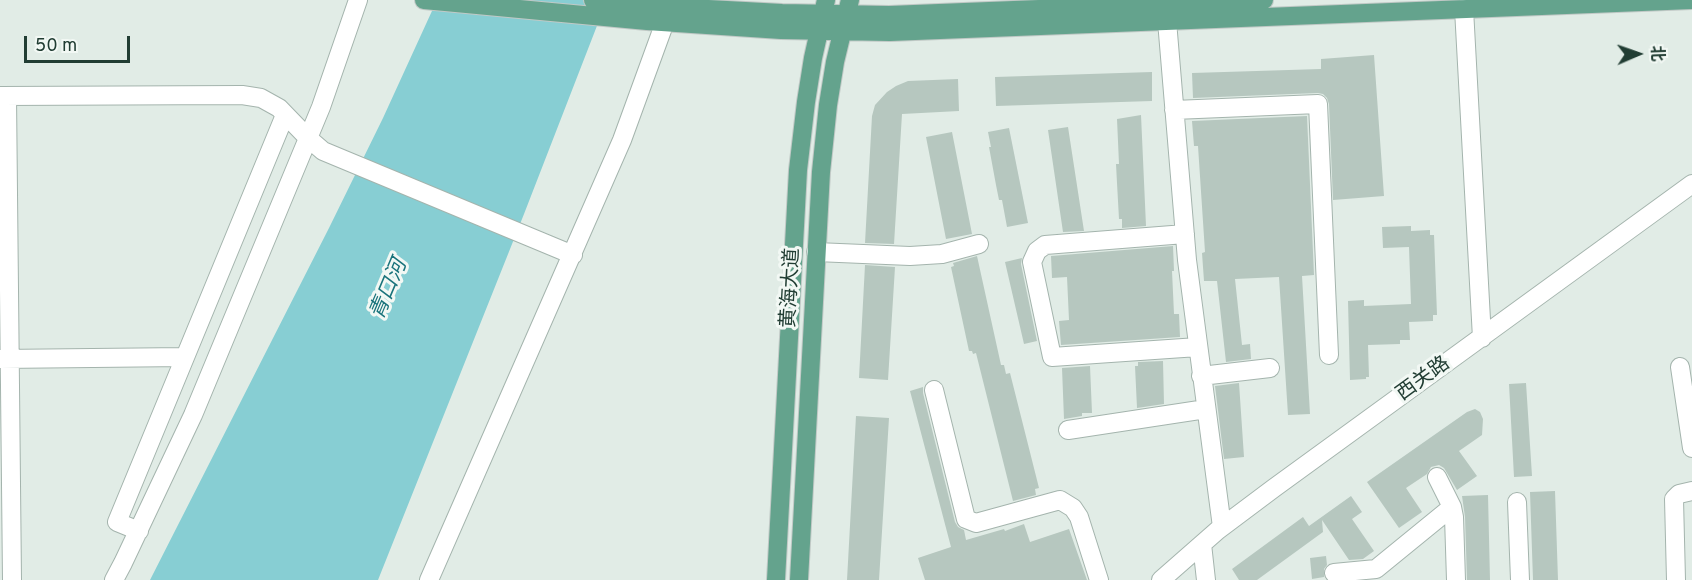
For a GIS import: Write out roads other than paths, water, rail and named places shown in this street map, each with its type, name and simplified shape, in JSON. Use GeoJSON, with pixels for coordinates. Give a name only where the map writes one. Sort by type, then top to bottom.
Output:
{"type":"FeatureCollection","features":[{"type":"Feature","properties":{"kind":"main road"},"geometry":{"type":"LineString","coordinates":[[424,0],[655,16],[781,30],[822,15]]}},
{"type":"Feature","properties":{"kind":"main road"},"geometry":{"type":"LineString","coordinates":[[592,0],[655,16],[678,4],[822,15],[890,15],[1264,0]]}},
{"type":"Feature","properties":{"kind":"main road"},"geometry":{"type":"LineString","coordinates":[[845,15],[890,32],[1692,0]]}},
{"type":"Feature","properties":{"kind":"main road","name":"黄海大道"},"geometry":{"type":"LineString","coordinates":[[776,580],[798,170],[806,102],[822,15]]}},
{"type":"Feature","properties":{"kind":"main road","name":"黄海大道"},"geometry":{"type":"LineString","coordinates":[[799,580],[820,172],[828,105],[845,15]]}},
{"type":"Feature","properties":{"kind":"street"},"geometry":{"type":"LineString","coordinates":[[114,580],[193,415],[321,107],[358,0]]}},
{"type":"Feature","properties":{"kind":"street"},"geometry":{"type":"LineString","coordinates":[[1464,9],[1482,338]]}},
{"type":"Feature","properties":{"kind":"street"},"geometry":{"type":"LineString","coordinates":[[429,580],[622,141],[655,16]]}},
{"type":"Feature","properties":{"kind":"street"},"geometry":{"type":"LineString","coordinates":[[1167,21],[1185,234],[1201,376],[1222,527]]}},
{"type":"Feature","properties":{"kind":"street"},"geometry":{"type":"LineString","coordinates":[[12,580],[5,359],[3,96],[242,94],[261,98],[285,115],[323,151],[573,255]]}},
{"type":"Feature","properties":{"kind":"street"},"geometry":{"type":"LineString","coordinates":[[1174,110],[1318,104],[1329,355]]}},
{"type":"Feature","properties":{"kind":"street"},"geometry":{"type":"LineString","coordinates":[[139,531],[117,522],[285,115]]}},
{"type":"Feature","properties":{"kind":"street","name":"西关路"},"geometry":{"type":"LineString","coordinates":[[1161,580],[1222,527],[1692,184]]}},
{"type":"Feature","properties":{"kind":"street"},"geometry":{"type":"LineString","coordinates":[[1185,234],[1045,245],[1037,251],[1032,262],[1052,357],[1198,347]]}},
{"type":"Feature","properties":{"kind":"street"},"geometry":{"type":"LineString","coordinates":[[816,252],[910,256],[942,254],[979,244]]}},
{"type":"Feature","properties":{"kind":"street"},"geometry":{"type":"LineString","coordinates":[[5,359],[185,357]]}},
{"type":"Feature","properties":{"kind":"street"},"geometry":{"type":"LineString","coordinates":[[1680,367],[1692,448]]}},
{"type":"Feature","properties":{"kind":"street"},"geometry":{"type":"LineString","coordinates":[[1201,376],[1270,368]]}},
{"type":"Feature","properties":{"kind":"street"},"geometry":{"type":"LineString","coordinates":[[934,390],[966,519],[976,523],[1060,500],[1073,508],[1079,517],[1099,580]]}},
{"type":"Feature","properties":{"kind":"street"},"geometry":{"type":"LineString","coordinates":[[1068,430],[1206,409]]}},
{"type":"Feature","properties":{"kind":"street"},"geometry":{"type":"LineString","coordinates":[[1437,477],[1452,507],[1454,517],[1456,580]]}},
{"type":"Feature","properties":{"kind":"street"},"geometry":{"type":"LineString","coordinates":[[1676,580],[1674,499],[1679,494],[1692,491]]}},
{"type":"Feature","properties":{"kind":"street"},"geometry":{"type":"LineString","coordinates":[[1517,502],[1520,580]]}},
{"type":"Feature","properties":{"kind":"street"},"geometry":{"type":"LineString","coordinates":[[1334,573],[1378,575],[1452,507]]}},
{"type":"Feature","properties":{"kind":"street"},"geometry":{"type":"LineString","coordinates":[[1202,544],[1206,580]]}},
{"type":"Feature","properties":{"kind":"water","name":"青口河"},"geometry":{"type":"Polygon","coordinates":[[[437,0],[607,0],[378,580],[150,580],[329,228],[437,0]]]}}]}
